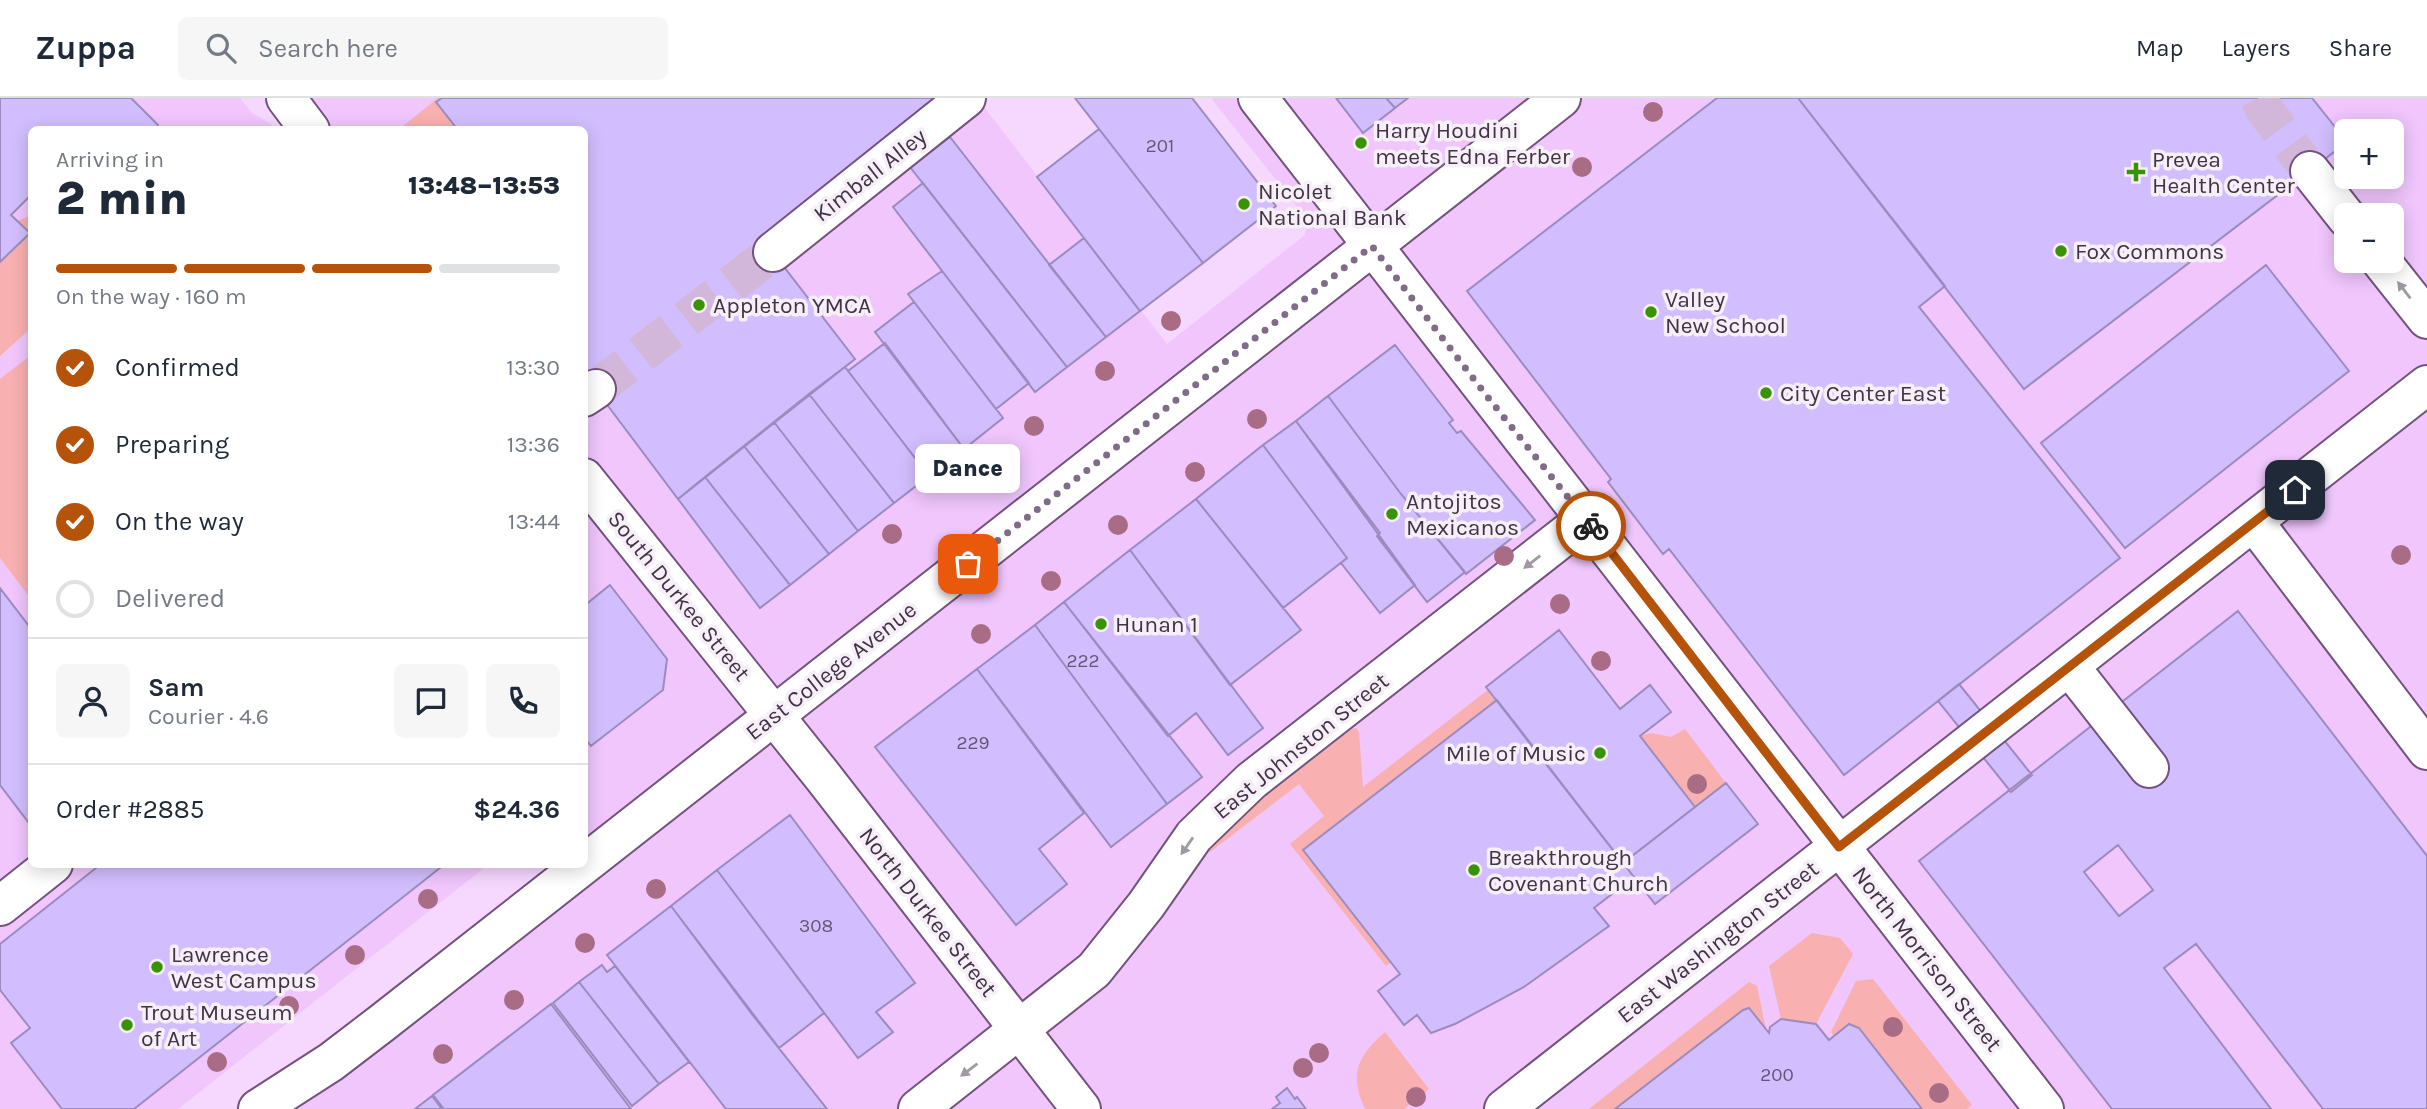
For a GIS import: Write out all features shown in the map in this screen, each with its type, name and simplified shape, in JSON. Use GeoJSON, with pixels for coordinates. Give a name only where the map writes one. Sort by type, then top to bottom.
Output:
{"type":"FeatureCollection","features":[{"type":"Feature","properties":{"kind":"main road","name":"Kimball Alley"},"geometry":{"type":"LineString","coordinates":[[773,252],[966,98]]}},
{"type":"Feature","properties":{"kind":"main road","name":"North Morrison Street"},"geometry":{"type":"LineString","coordinates":[[1258,98],[2043,1109]]}},
{"type":"Feature","properties":{"kind":"main road","name":"East College Avenue"},"geometry":{"type":"LineString","coordinates":[[588,861],[1561,98]]}},
{"type":"Feature","properties":{"kind":"main road"},"geometry":{"type":"LineString","coordinates":[[2310,172],[2335,203]]}},
{"type":"Feature","properties":{"kind":"main road"},"geometry":{"type":"LineString","coordinates":[[2391,273],[2427,319]]}},
{"type":"Feature","properties":{"kind":"main road","name":"East Washington Street"},"geometry":{"type":"LineString","coordinates":[[1504,1109],[2427,385]]}},
{"type":"Feature","properties":{"kind":"main road","name":"South Durkee Street"},"geometry":{"type":"LineString","coordinates":[[588,483],[774,715]]}},
{"type":"Feature","properties":{"kind":"main road","name":"East Johnston Street"},"geometry":{"type":"LineString","coordinates":[[918,1109],[1094,970],[1146,905],[1194,836],[1251,781],[1586,520]]}},
{"type":"Feature","properties":{"kind":"main road"},"geometry":{"type":"LineString","coordinates":[[2254,522],[2427,750]]}},
{"type":"Feature","properties":{"kind":"main road"},"geometry":{"type":"LineString","coordinates":[[2070,667],[2149,768]]}},
{"type":"Feature","properties":{"kind":"main road","name":"North Durkee Street"},"geometry":{"type":"LineString","coordinates":[[774,715],[1081,1109]]}},
{"type":"Feature","properties":{"kind":"main road"},"geometry":{"type":"LineString","coordinates":[[0,906],[48,868]]}},
{"type":"Feature","properties":{"kind":"main road","name":"East College Avenue"},"geometry":{"type":"LineString","coordinates":[[258,1109],[331,1062],[579,868]]}},
{"type":"Feature","properties":{"kind":"main road","name":"East College Avenue"},"geometry":{"type":"LineString","coordinates":[[284,1109],[331,1062]]}},
{"type":"Feature","properties":{"kind":"shaded area"},"geometry":{"type":"Polygon","coordinates":[[[0,98],[240,98],[252,113],[273,126],[28,126],[28,868],[484,868],[178,1109],[0,1109],[0,98]]]}},
{"type":"Feature","properties":{"kind":"shaded area"},"geometry":{"type":"Polygon","coordinates":[[[290,98],[977,98],[1167,344],[1305,235],[1307,219],[1211,98],[2427,98],[2427,1109],[286,1109],[579,868],[588,868],[588,126],[308,126],[290,98]]]}},
{"type":"Feature","properties":{"kind":"shaded area"},"geometry":{"type":"Polygon","coordinates":[[[438,98],[479,98],[460,126],[403,126],[438,98]]]}},
{"type":"Feature","properties":{"kind":"shaded area"},"geometry":{"type":"Polygon","coordinates":[[[28,216],[28,231],[18,221],[28,216]]]}},
{"type":"Feature","properties":{"kind":"shaded area"},"geometry":{"type":"Polygon","coordinates":[[[28,235],[28,331],[0,356],[0,262],[28,235]]]}},
{"type":"Feature","properties":{"kind":"shaded area"},"geometry":{"type":"Polygon","coordinates":[[[28,357],[28,595],[0,558],[0,379],[28,357]]]}},
{"type":"Feature","properties":{"kind":"shaded area"},"geometry":{"type":"Polygon","coordinates":[[[1489,689],[1497,700],[1303,849],[1391,962],[1386,966],[1290,844],[1324,816],[1299,784],[1210,852],[1207,847],[1247,810],[1352,729],[1356,728],[1359,732],[1363,787],[1489,689]]]}},
{"type":"Feature","properties":{"kind":"shaded area"},"geometry":{"type":"Polygon","coordinates":[[[1685,729],[1726,783],[1695,807],[1640,736],[1651,733],[1671,737],[1685,729]]]}},
{"type":"Feature","properties":{"kind":"shaded area"},"geometry":{"type":"Polygon","coordinates":[[[1812,933],[1840,938],[1853,954],[1816,1024],[1781,1019],[1769,966],[1812,933]]]}},
{"type":"Feature","properties":{"kind":"shaded area"},"geometry":{"type":"Polygon","coordinates":[[[1873,979],[1972,1105],[1967,1109],[1922,1109],[1859,1028],[1849,1024],[1834,1036],[1831,1032],[1856,981],[1873,979]]]}},
{"type":"Feature","properties":{"kind":"shaded area"},"geometry":{"type":"Polygon","coordinates":[[[1749,982],[1757,986],[1766,1029],[1749,1008],[1743,1010],[1615,1109],[1589,1109],[1749,982]]]}},
{"type":"Feature","properties":{"kind":"shaded area"},"geometry":{"type":"Polygon","coordinates":[[[1385,1032],[1429,1089],[1404,1109],[1365,1109],[1357,1086],[1358,1067],[1368,1050],[1385,1032]]]}},
{"type":"Feature","properties":{"kind":"building"},"geometry":{"type":"Polygon","coordinates":[[[0,98],[131,98],[158,126],[28,126],[28,198],[11,215],[28,231],[28,235],[0,262],[0,98]]]}},
{"type":"Feature","properties":{"kind":"building","name":"Appleton YMCA"},"geometry":{"type":"Polygon","coordinates":[[[442,98],[941,98],[761,237],[855,359],[678,499],[588,379],[588,126],[455,126],[436,102],[442,98]]]}},
{"type":"Feature","properties":{"kind":"building"},"geometry":{"type":"Polygon","coordinates":[[[1075,98],[1192,98],[1276,206],[1203,263],[1075,98]]]}},
{"type":"Feature","properties":{"kind":"building"},"geometry":{"type":"Polygon","coordinates":[[[1336,98],[1386,98],[1395,108],[1363,133],[1336,98]]]}},
{"type":"Feature","properties":{"kind":"building"},"geometry":{"type":"Polygon","coordinates":[[[1386,98],[1408,98],[1395,108],[1386,98]]]}},
{"type":"Feature","properties":{"kind":"building","name":"City Center East"},"geometry":{"type":"Polygon","coordinates":[[[1717,98],[1798,98],[1945,286],[1919,307],[2120,558],[1844,775],[1669,549],[1663,554],[1608,482],[1611,479],[1467,291],[1717,98]]]}},
{"type":"Feature","properties":{"kind":"building","name":"Fox Commons"},"geometry":{"type":"Polygon","coordinates":[[[1798,98],[2312,98],[2334,126],[2334,152],[2024,389],[1798,98]]]}},
{"type":"Feature","properties":{"kind":"building"},"geometry":{"type":"Polygon","coordinates":[[[1099,129],[1203,263],[1140,311],[1037,177],[1099,129]]]}},
{"type":"Feature","properties":{"kind":"building"},"geometry":{"type":"Polygon","coordinates":[[[950,137],[1106,337],[1067,367],[910,167],[950,137]]]}},
{"type":"Feature","properties":{"kind":"building"},"geometry":{"type":"Polygon","coordinates":[[[923,183],[1067,367],[1035,392],[893,207],[923,183]]]}},
{"type":"Feature","properties":{"kind":"building"},"geometry":{"type":"Polygon","coordinates":[[[1084,238],[1140,311],[1106,337],[1049,265],[1084,238]]]}},
{"type":"Feature","properties":{"kind":"building"},"geometry":{"type":"Polygon","coordinates":[[[2266,265],[2349,371],[2125,548],[2041,443],[2266,265]]]}},
{"type":"Feature","properties":{"kind":"building"},"geometry":{"type":"Polygon","coordinates":[[[942,271],[1029,383],[996,409],[908,294],[942,271]]]}},
{"type":"Feature","properties":{"kind":"building"},"geometry":{"type":"Polygon","coordinates":[[[914,302],[1003,418],[964,449],[875,332],[914,302]]]}},
{"type":"Feature","properties":{"kind":"building"},"geometry":{"type":"Polygon","coordinates":[[[885,343],[964,449],[929,476],[848,371],[885,343]]]}},
{"type":"Feature","properties":{"kind":"building"},"geometry":{"type":"Polygon","coordinates":[[[1395,345],[1453,420],[1449,423],[1457,433],[1461,431],[1535,520],[1466,574],[1401,494],[1328,396],[1395,345]]]}},
{"type":"Feature","properties":{"kind":"building"},"geometry":{"type":"Polygon","coordinates":[[[845,367],[929,476],[894,503],[809,394],[845,367]]]}},
{"type":"Feature","properties":{"kind":"building"},"geometry":{"type":"Polygon","coordinates":[[[809,394],[894,503],[858,531],[774,422],[809,394]]]}},
{"type":"Feature","properties":{"kind":"building","name":"Antojitos Mexicanos"},"geometry":{"type":"Polygon","coordinates":[[[1328,396],[1401,494],[1465,572],[1427,602],[1377,536],[1380,533],[1296,421],[1328,396]]]}},
{"type":"Feature","properties":{"kind":"building"},"geometry":{"type":"Polygon","coordinates":[[[1296,421],[1415,585],[1380,613],[1341,563],[1347,558],[1263,445],[1296,421]]]}},
{"type":"Feature","properties":{"kind":"building"},"geometry":{"type":"Polygon","coordinates":[[[774,422],[858,531],[829,554],[744,446],[774,422]]]}},
{"type":"Feature","properties":{"kind":"building"},"geometry":{"type":"Polygon","coordinates":[[[1263,445],[1347,558],[1283,608],[1196,499],[1263,445]]]}},
{"type":"Feature","properties":{"kind":"building"},"geometry":{"type":"Polygon","coordinates":[[[744,446],[829,554],[790,585],[705,477],[744,446]]]}},
{"type":"Feature","properties":{"kind":"building"},"geometry":{"type":"Polygon","coordinates":[[[705,477],[790,585],[760,608],[678,499],[705,477]]]}},
{"type":"Feature","properties":{"kind":"building"},"geometry":{"type":"Polygon","coordinates":[[[1196,499],[1301,630],[1230,685],[1130,550],[1196,499]]]}},
{"type":"Feature","properties":{"kind":"building"},"geometry":{"type":"Polygon","coordinates":[[[1130,550],[1263,728],[1228,755],[1196,713],[1168,736],[1064,602],[1130,550]]]}},
{"type":"Feature","properties":{"kind":"building"},"geometry":{"type":"Polygon","coordinates":[[[610,585],[667,659],[663,690],[591,746],[588,743],[588,603],[610,585]]]}},
{"type":"Feature","properties":{"kind":"building"},"geometry":{"type":"Polygon","coordinates":[[[0,588],[28,625],[28,822],[0,785],[0,588]]]}},
{"type":"Feature","properties":{"kind":"building"},"geometry":{"type":"Polygon","coordinates":[[[1064,602],[1202,777],[1167,804],[1035,625],[1064,602]]]}},
{"type":"Feature","properties":{"kind":"building"},"geometry":{"type":"Polygon","coordinates":[[[2238,611],[2427,856],[2427,1109],[2323,1109],[2196,944],[2164,968],[2271,1109],[2112,1109],[1919,861],[2238,611]],[[2118,845],[2084,872],[2119,916],[2153,890],[2118,845]]]}},
{"type":"Feature","properties":{"kind":"building"},"geometry":{"type":"Polygon","coordinates":[[[1035,625],[1167,804],[1111,847],[977,669],[1035,625]]]}},
{"type":"Feature","properties":{"kind":"building"},"geometry":{"type":"Polygon","coordinates":[[[1559,630],[1620,709],[1650,685],[1671,712],[1640,736],[1695,807],[1623,863],[1486,687],[1559,630]]]}},
{"type":"Feature","properties":{"kind":"building"},"geometry":{"type":"Polygon","coordinates":[[[977,669],[1084,813],[1039,849],[1067,884],[1016,925],[875,747],[977,669]]]}},
{"type":"Feature","properties":{"kind":"building"},"geometry":{"type":"Polygon","coordinates":[[[1959,684],[2032,775],[2011,792],[1938,701],[1959,684]]]}},
{"type":"Feature","properties":{"kind":"building","name":"Breakthrough Covenant Church"},"geometry":{"type":"Polygon","coordinates":[[[1497,700],[1634,877],[1594,908],[1609,926],[1524,987],[1455,1024],[1431,1033],[1417,1015],[1404,1025],[1378,991],[1400,974],[1303,850],[1497,700]]]}},
{"type":"Feature","properties":{"kind":"building"},"geometry":{"type":"Polygon","coordinates":[[[1726,783],[1758,824],[1655,904],[1623,863],[1726,783]]]}},
{"type":"Feature","properties":{"kind":"building"},"geometry":{"type":"Polygon","coordinates":[[[790,815],[915,983],[876,1012],[893,1032],[858,1058],[717,870],[790,815]]]}},
{"type":"Feature","properties":{"kind":"building","name":"Lawrence West Campus"},"geometry":{"type":"Polygon","coordinates":[[[96,868],[440,868],[134,1109],[62,1109],[11,1043],[30,1028],[0,990],[0,944],[96,868]]]}},
{"type":"Feature","properties":{"kind":"building"},"geometry":{"type":"Polygon","coordinates":[[[717,870],[824,1013],[779,1048],[671,906],[717,870]]]}},
{"type":"Feature","properties":{"kind":"building"},"geometry":{"type":"Polygon","coordinates":[[[671,906],[827,1109],[726,1109],[607,955],[671,906]]]}},
{"type":"Feature","properties":{"kind":"building"},"geometry":{"type":"Polygon","coordinates":[[[602,965],[607,972],[615,966],[689,1062],[659,1084],[579,982],[602,965]]]}},
{"type":"Feature","properties":{"kind":"building"},"geometry":{"type":"Polygon","coordinates":[[[579,982],[659,1084],[632,1106],[553,1003],[579,982]]]}},
{"type":"Feature","properties":{"kind":"building"},"geometry":{"type":"Polygon","coordinates":[[[551,1004],[631,1109],[444,1109],[433,1095],[551,1004]]]}},
{"type":"Feature","properties":{"kind":"building"},"geometry":{"type":"Polygon","coordinates":[[[1749,1008],[1769,1033],[1770,1027],[1781,1019],[1816,1024],[1829,1040],[1849,1024],[1859,1028],[1922,1109],[1615,1109],[1749,1008]]]}},
{"type":"Feature","properties":{"kind":"building"},"geometry":{"type":"Polygon","coordinates":[[[1287,1088],[1306,1109],[1272,1109],[1280,1103],[1276,1097],[1287,1088]]]}},
{"type":"Feature","properties":{"kind":"building"},"geometry":{"type":"Polygon","coordinates":[[[432,1096],[442,1109],[415,1109],[432,1096]]]}},
{"type":"Feature","properties":{"kind":"tunnel"},"geometry":{"type":"LineString","coordinates":[[2259,98],[2264,109],[2310,171]]}},
{"type":"Feature","properties":{"kind":"tunnel"},"geometry":{"type":"LineString","coordinates":[[596,389],[773,252]]}},
{"type":"Feature","properties":{"kind":"way so far"},"geometry":{"type":"LineString","coordinates":[[968,564],[1372,246],[1591,526]]}},
{"type":"Feature","properties":{"kind":"place","name":"Harry Houdini meets Edna Ferber"},"geometry":{"type":"Point","coordinates":[1361,143]}},
{"type":"Feature","properties":{"kind":"place","name":"Prevea Health Center"},"geometry":{"type":"Point","coordinates":[2136,172]}},
{"type":"Feature","properties":{"kind":"place","name":"Nicolet National Bank"},"geometry":{"type":"Point","coordinates":[1244,204]}},
{"type":"Feature","properties":{"kind":"place","name":"Fox Commons"},"geometry":{"type":"Point","coordinates":[2061,251]}},
{"type":"Feature","properties":{"kind":"place","name":"Appleton YMCA"},"geometry":{"type":"Point","coordinates":[699,305]}},
{"type":"Feature","properties":{"kind":"place","name":"Valley New School"},"geometry":{"type":"Point","coordinates":[1651,312]}},
{"type":"Feature","properties":{"kind":"place","name":"City Center East"},"geometry":{"type":"Point","coordinates":[1766,393]}},
{"type":"Feature","properties":{"kind":"place","name":"Antojitos Mexicanos"},"geometry":{"type":"Point","coordinates":[1392,514]}},
{"type":"Feature","properties":{"kind":"place","name":"Dance"},"geometry":{"type":"Point","coordinates":[968,564]}},
{"type":"Feature","properties":{"kind":"place","name":"Hunan 1"},"geometry":{"type":"Point","coordinates":[1101,624]}},
{"type":"Feature","properties":{"kind":"place","name":"Mile of Music"},"geometry":{"type":"Point","coordinates":[1600,753]}},
{"type":"Feature","properties":{"kind":"place","name":"Breakthrough Covenant Church"},"geometry":{"type":"Point","coordinates":[1474,870]}},
{"type":"Feature","properties":{"kind":"place","name":"Lawrence West Campus"},"geometry":{"type":"Point","coordinates":[157,967]}},
{"type":"Feature","properties":{"kind":"place","name":"Trout Museum of Art"},"geometry":{"type":"Point","coordinates":[127,1025]}},
{"type":"Feature","properties":{"kind":"route"},"geometry":{"type":"LineString","coordinates":[[1591,526],[1839,847],[2295,490]]}}]}
